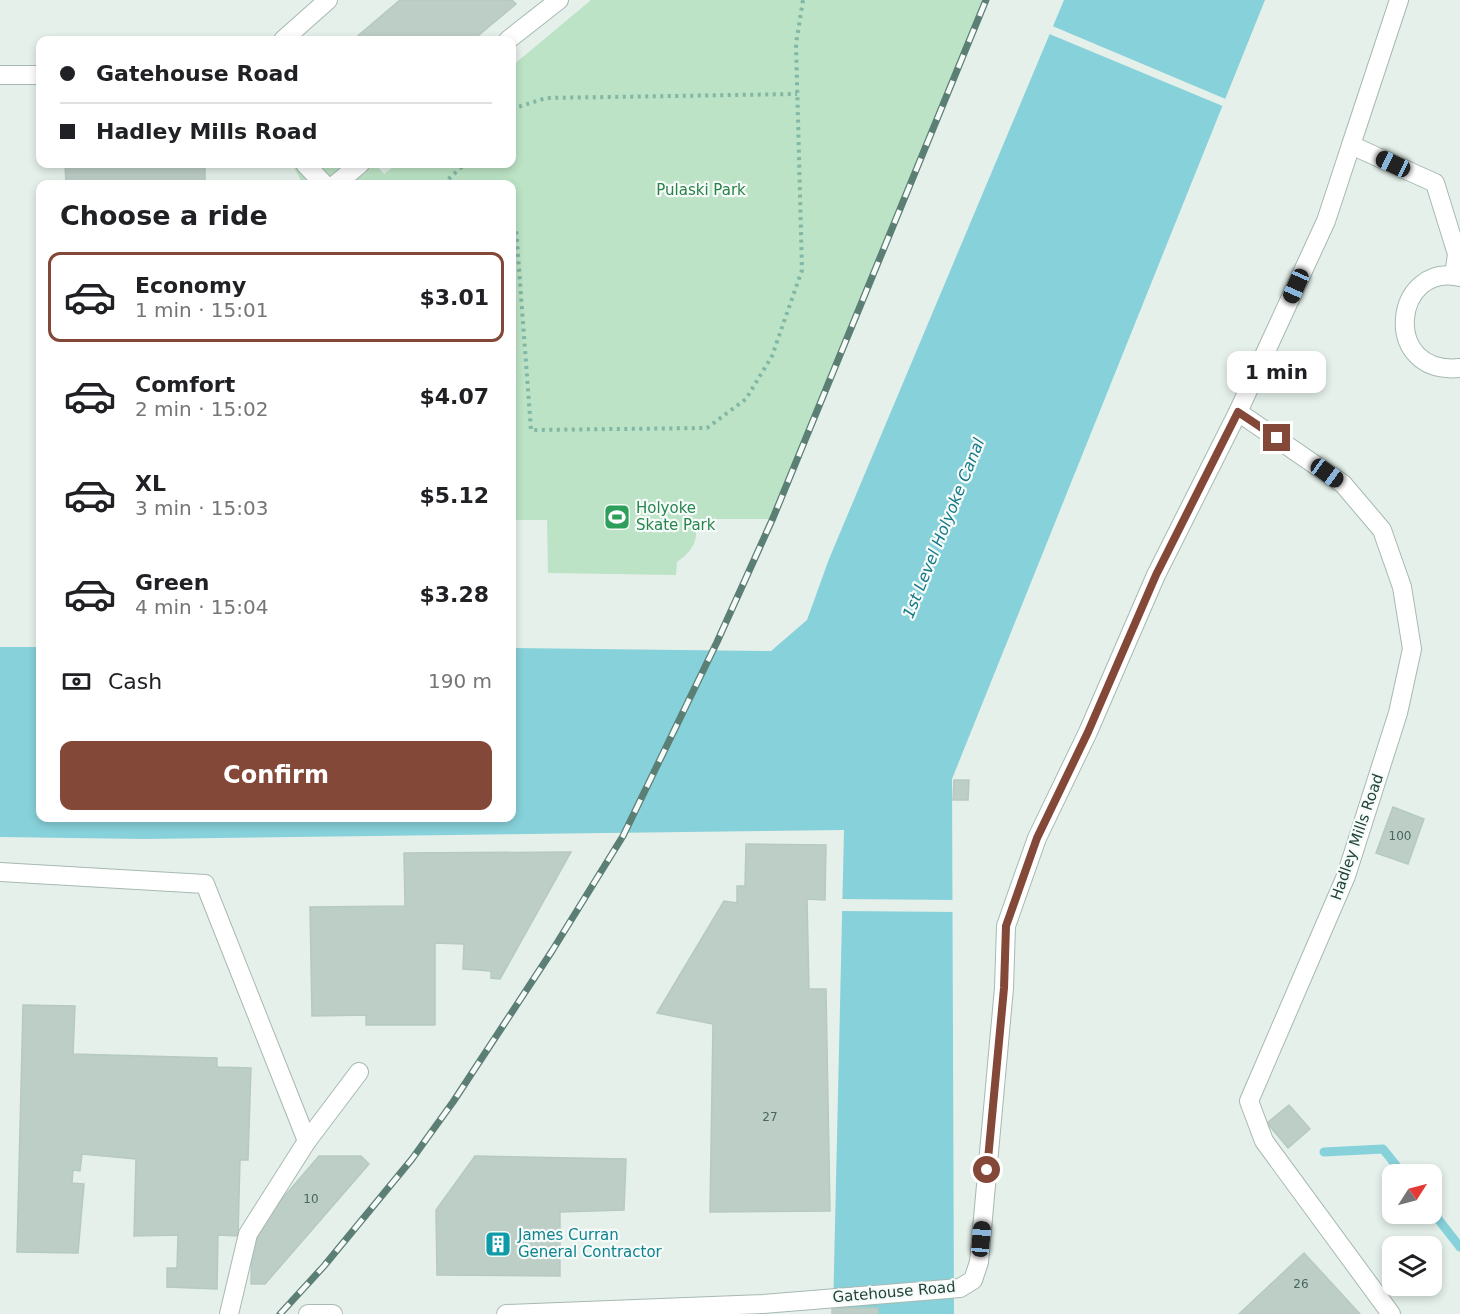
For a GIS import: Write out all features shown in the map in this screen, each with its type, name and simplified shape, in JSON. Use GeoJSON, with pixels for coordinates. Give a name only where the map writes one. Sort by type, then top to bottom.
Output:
{"type":"FeatureCollection","features":[{"type":"Feature","properties":{"kind":"street"},"geometry":{"type":"LineString","coordinates":[[288,36],[328,0]]}},
{"type":"Feature","properties":{"kind":"street"},"geometry":{"type":"LineString","coordinates":[[513,36],[559,0]]}},
{"type":"Feature","properties":{"kind":"street","name":"Gatehouse Road"},"geometry":{"type":"LineString","coordinates":[[506,1314],[763,1304],[960,1288],[973,1280],[978,1262],[1004,988],[1006,926],[1037,838],[1088,732],[1156,575],[1238,412],[1326,221],[1399,0]]}},
{"type":"Feature","properties":{"kind":"street"},"geometry":{"type":"LineString","coordinates":[[0,75],[36,75]]}},
{"type":"Feature","properties":{"kind":"street"},"geometry":{"type":"LineString","coordinates":[[1351,145],[1435,183],[1458,254],[1457,277],[1438,277],[1424,284],[1412,295],[1405,309],[1404,324],[1407,340],[1422,358],[1443,368],[1460,368]]}},
{"type":"Feature","properties":{"kind":"street"},"geometry":{"type":"LineString","coordinates":[[308,168],[320,180]]}},
{"type":"Feature","properties":{"kind":"street"},"geometry":{"type":"LineString","coordinates":[[341,180],[355,168]]}},
{"type":"Feature","properties":{"kind":"street","name":"Hadley Mills Road"},"geometry":{"type":"LineString","coordinates":[[1238,412],[1343,484],[1382,530],[1402,587],[1412,649],[1398,713],[1346,876],[1249,1101],[1264,1141],[1391,1314]]}},
{"type":"Feature","properties":{"kind":"street"},"geometry":{"type":"LineString","coordinates":[[0,872],[206,884],[307,1141]]}},
{"type":"Feature","properties":{"kind":"street"},"geometry":{"type":"LineString","coordinates":[[229,1314],[248,1233],[307,1141],[359,1072]]}},
{"type":"Feature","properties":{"kind":"street"},"geometry":{"type":"LineString","coordinates":[[308,1314],[333,1314]]}},
{"type":"Feature","properties":{"kind":"path"},"geometry":{"type":"LineString","coordinates":[[516,228],[531,430],[707,428],[746,399],[772,356],[802,270],[796,44],[803,0]]}},
{"type":"Feature","properties":{"kind":"path"},"geometry":{"type":"LineString","coordinates":[[516,108],[546,98],[797,94]]}},
{"type":"Feature","properties":{"kind":"path"},"geometry":{"type":"LineString","coordinates":[[447,180],[461,168]]}},
{"type":"Feature","properties":{"kind":"green space","name":"Pulaski Park"},"geometry":{"type":"Polygon","coordinates":[[[591,0],[987,0],[771,519],[691,519],[696,537],[691,548],[677,562],[676,575],[548,573],[547,520],[516,520],[516,180],[301,180],[294,168],[379,168],[384,174],[392,168],[516,168],[516,63],[591,0]]]}},
{"type":"Feature","properties":{"kind":"water","name":"1st Level Holyoke Canal"},"geometry":{"type":"Polygon","coordinates":[[[1064,0],[1265,0],[952,779],[954,1314],[833,1314],[844,830],[145,839],[0,837],[0,647],[36,647],[36,822],[516,822],[516,648],[771,651],[807,620],[829,559],[1064,0]]]}},
{"type":"Feature","properties":{"kind":"pier"},"geometry":{"type":"Polygon","coordinates":[[[1050,25],[1228,100],[1225,107],[1047,33],[1050,25]]]}},
{"type":"Feature","properties":{"kind":"pier"},"geometry":{"type":"Polygon","coordinates":[[[841,899],[956,900],[956,912],[841,911],[841,899]]]}},
{"type":"Feature","properties":{"kind":"building"},"geometry":{"type":"Polygon","coordinates":[[[400,0],[512,0],[516,4],[478,36],[358,36],[400,0]]]}},
{"type":"Feature","properties":{"kind":"building"},"geometry":{"type":"Polygon","coordinates":[[[65,168],[205,168],[205,180],[66,180],[65,168]]]}},
{"type":"Feature","properties":{"kind":"building"},"geometry":{"type":"Polygon","coordinates":[[[954,780],[969,780],[968,800],[953,800],[954,780]]]}},
{"type":"Feature","properties":{"kind":"building"},"geometry":{"type":"Polygon","coordinates":[[[1393,807],[1424,819],[1408,864],[1376,853],[1393,807]]]}},
{"type":"Feature","properties":{"kind":"building"},"geometry":{"type":"Polygon","coordinates":[[[746,844],[826,845],[825,900],[807,899],[809,989],[826,989],[830,1211],[710,1212],[713,1024],[657,1013],[724,901],[737,903],[737,886],[745,886],[746,844]]]}},
{"type":"Feature","properties":{"kind":"building"},"geometry":{"type":"Polygon","coordinates":[[[571,852],[500,979],[491,978],[491,971],[463,969],[464,944],[435,943],[435,1025],[366,1025],[366,1015],[312,1016],[310,907],[405,906],[404,853],[571,852]]]}},
{"type":"Feature","properties":{"kind":"building"},"geometry":{"type":"Polygon","coordinates":[[[23,1005],[75,1006],[73,1054],[217,1058],[217,1067],[251,1068],[248,1160],[240,1160],[238,1236],[218,1235],[217,1289],[167,1287],[167,1268],[177,1268],[178,1235],[134,1236],[136,1159],[82,1154],[80,1171],[73,1170],[72,1183],[84,1184],[78,1253],[17,1252],[23,1005]]]}},
{"type":"Feature","properties":{"kind":"building"},"geometry":{"type":"Polygon","coordinates":[[[1289,1105],[1310,1129],[1288,1148],[1267,1123],[1289,1105]]]}},
{"type":"Feature","properties":{"kind":"building"},"geometry":{"type":"Polygon","coordinates":[[[319,1156],[361,1156],[369,1164],[265,1284],[251,1284],[252,1234],[319,1156]]]}},
{"type":"Feature","properties":{"kind":"building","name":"James Curran General Contractor"},"geometry":{"type":"Polygon","coordinates":[[[475,1156],[626,1159],[624,1210],[560,1212],[560,1276],[437,1275],[436,1210],[475,1156]]]}},
{"type":"Feature","properties":{"kind":"building"},"geometry":{"type":"Polygon","coordinates":[[[1304,1253],[1360,1314],[1239,1314],[1304,1253]]]}},
{"type":"Feature","properties":{"kind":"building"},"geometry":{"type":"Polygon","coordinates":[[[832,1308],[878,1308],[878,1314],[832,1314],[832,1308]]]}},
{"type":"Feature","properties":{"kind":"waterway"},"geometry":{"type":"LineString","coordinates":[[1324,1152],[1383,1149],[1395,1164]]}},
{"type":"Feature","properties":{"kind":"waterway"},"geometry":{"type":"LineString","coordinates":[[1442,1224],[1460,1247]]}},
{"type":"Feature","properties":{"kind":"railway"},"geometry":{"type":"LineString","coordinates":[[280,1314],[324,1266],[412,1159],[453,1102],[552,951],[623,836],[717,642],[773,518],[986,0]]}},
{"type":"Feature","properties":{"kind":"place","name":"Holyoke Skate Park"},"geometry":{"type":"Point","coordinates":[617,517]}},
{"type":"Feature","properties":{"kind":"place","name":"James Curran General Contractor"},"geometry":{"type":"Point","coordinates":[498,1244]}},
{"type":"Feature","properties":{"kind":"route"},"geometry":{"type":"LineString","coordinates":[[987,1170],[1004,988],[1006,926],[1037,838],[1088,732],[1156,575],[1238,412],[1277,438]]}}]}
